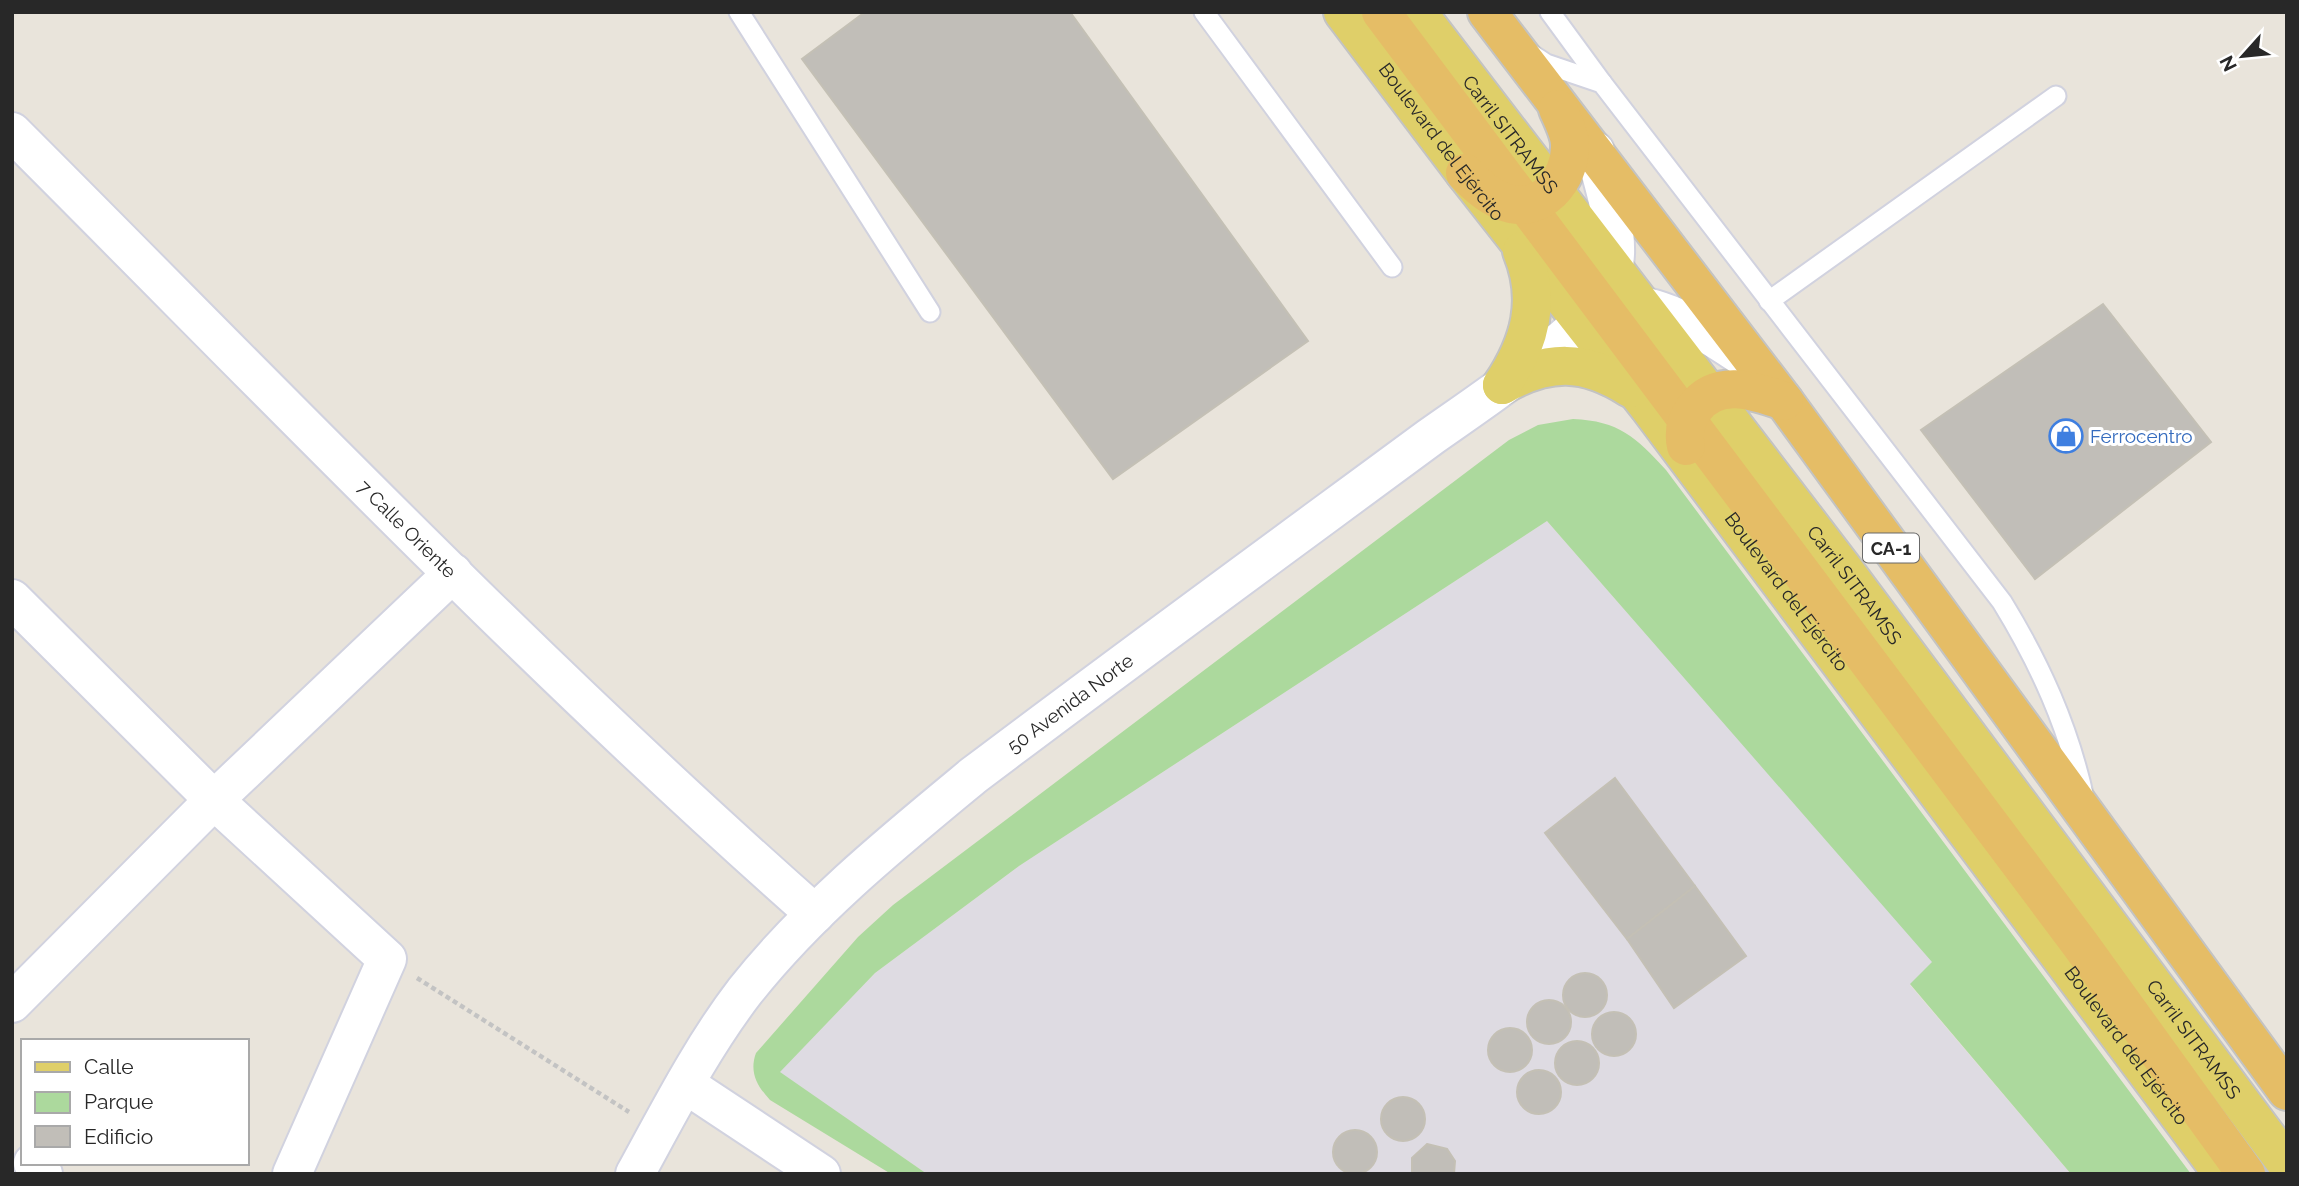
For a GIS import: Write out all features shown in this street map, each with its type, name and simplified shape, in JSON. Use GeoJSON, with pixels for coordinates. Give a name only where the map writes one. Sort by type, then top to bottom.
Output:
{"type":"FeatureCollection","features":[{"type":"Feature","properties":{"kind":"highway","name":"Boulevard del Ejército"},"geometry":{"type":"LineString","coordinates":[[1381,12],[1521,222],[1687,421],[2073,933],[2246,1174]]}},
{"type":"Feature","properties":{"kind":"highway","name":"CA-1"},"geometry":{"type":"LineString","coordinates":[[1496,24],[1784,401],[2287,1091]]}},
{"type":"Feature","properties":{"kind":"highway"},"geometry":{"type":"LineString","coordinates":[[1465,173],[1490,195],[1506,203],[1521,222],[1561,182],[1568,164],[1571,143],[1554,99]]}},
{"type":"Feature","properties":{"kind":"highway"},"geometry":{"type":"LineString","coordinates":[[1691,463],[1685,439],[1687,421],[1703,397],[1725,389],[1759,392],[1784,401]]}},
{"type":"Feature","properties":{"kind":"main road","name":"Boulevard del Ejército"},"geometry":{"type":"LineString","coordinates":[[1343,12],[1465,173]]}},
{"type":"Feature","properties":{"kind":"main road","name":"Carril SITRAMSS"},"geometry":{"type":"LineString","coordinates":[[1417,12],[1844,570],[2287,1164]]}},
{"type":"Feature","properties":{"kind":"main road"},"geometry":{"type":"LineString","coordinates":[[1502,385],[1519,359],[1530,330],[1533,300],[1521,222]]}},
{"type":"Feature","properties":{"kind":"main road","name":"Boulevard del Ejército"},"geometry":{"type":"LineString","coordinates":[[1594,312],[1649,407],[2223,1174]]}},
{"type":"Feature","properties":{"kind":"main road"},"geometry":{"type":"LineString","coordinates":[[1502,385],[1526,372],[1553,365],[1580,366],[1606,373],[1630,388],[1649,407]]}},
{"type":"Feature","properties":{"kind":"street","name":"7 Calle Oriente"},"geometry":{"type":"LineString","coordinates":[[12,132],[453,573],[743,850],[815,914]]}},
{"type":"Feature","properties":{"kind":"street","name":"50 Avenida Norte"},"geometry":{"type":"LineString","coordinates":[[635,1174],[685,1084],[746,991],[815,914],[895,840],[974,775],[1502,385],[1594,312],[1608,290],[1615,261],[1614,229],[1595,151]]}},
{"type":"Feature","properties":{"kind":"street"},"geometry":{"type":"LineString","coordinates":[[1594,312],[1617,304],[1632,304],[1669,315],[1692,325],[1756,365]]}},
{"type":"Feature","properties":{"kind":"street"},"geometry":{"type":"LineString","coordinates":[[12,1003],[214,800],[453,573]]}},
{"type":"Feature","properties":{"kind":"street"},"geometry":{"type":"LineString","coordinates":[[12,599],[214,800],[387,959],[292,1174]]}},
{"type":"Feature","properties":{"kind":"street"},"geometry":{"type":"LineString","coordinates":[[685,1084],[821,1174]]}},
{"type":"Feature","properties":{"kind":"lane"},"geometry":{"type":"LineString","coordinates":[[739,12],[930,312]]}},
{"type":"Feature","properties":{"kind":"lane"},"geometry":{"type":"LineString","coordinates":[[1204,12],[1392,267]]}},
{"type":"Feature","properties":{"kind":"lane"},"geometry":{"type":"LineString","coordinates":[[1550,12],[2002,602],[2035,656],[2059,711],[2076,762],[2089,820]]}},
{"type":"Feature","properties":{"kind":"lane"},"geometry":{"type":"LineString","coordinates":[[1496,24],[1546,64],[1602,83]]}},
{"type":"Feature","properties":{"kind":"lane"},"geometry":{"type":"LineString","coordinates":[[1769,300],[2056,96]]}},
{"type":"Feature","properties":{"kind":"path"},"geometry":{"type":"LineString","coordinates":[[387,959],[610,1099]]}},
{"type":"Feature","properties":{"kind":"shaded area"},"geometry":{"type":"Polygon","coordinates":[[[1547,521],[1933,962],[1910,985],[2071,1174],[927,1174],[779,1072],[875,973],[1019,866],[1547,521]]]}},
{"type":"Feature","properties":{"kind":"green space"},"geometry":{"type":"Polygon","coordinates":[[[1573,419],[1603,423],[1626,433],[1666,470],[2191,1174],[2071,1174],[1910,984],[1932,962],[1547,521],[1019,866],[875,973],[780,1072],[927,1174],[891,1174],[765,1095],[754,1073],[756,1053],[858,937],[893,905],[1509,440],[1538,425],[1573,419]]]}},
{"type":"Feature","properties":{"kind":"building"},"geometry":{"type":"Polygon","coordinates":[[[865,12],[1070,12],[1308,341],[1113,479],[802,59],[865,12]]]}},
{"type":"Feature","properties":{"kind":"building","name":"Ferrocentro"},"geometry":{"type":"Polygon","coordinates":[[[2103,304],[2211,442],[2035,579],[1921,430],[2103,304]]]}},
{"type":"Feature","properties":{"kind":"building"},"geometry":{"type":"Polygon","coordinates":[[[1615,778],[1695,886],[1627,939],[1545,833],[1615,778]]]}},
{"type":"Feature","properties":{"kind":"building"},"geometry":{"type":"Polygon","coordinates":[[[1695,886],[1746,956],[1674,1008],[1627,939],[1695,886]]]}},
{"type":"Feature","properties":{"kind":"building"},"geometry":{"type":"Polygon","coordinates":[[[1585,973],[1594,974],[1601,979],[1606,986],[1606,1004],[1601,1011],[1594,1016],[1585,1017],[1576,1016],[1569,1011],[1564,1004],[1563,995],[1564,986],[1569,979],[1576,974],[1585,973]]]}},
{"type":"Feature","properties":{"kind":"building"},"geometry":{"type":"Polygon","coordinates":[[[1549,1000],[1558,1001],[1565,1006],[1570,1013],[1570,1031],[1565,1038],[1558,1043],[1549,1044],[1540,1043],[1533,1038],[1528,1031],[1527,1022],[1528,1013],[1533,1006],[1540,1001],[1549,1000]]]}},
{"type":"Feature","properties":{"kind":"building"},"geometry":{"type":"Polygon","coordinates":[[[1614,1012],[1623,1013],[1630,1018],[1635,1025],[1635,1043],[1630,1050],[1623,1055],[1614,1056],[1605,1055],[1598,1050],[1593,1043],[1592,1034],[1593,1025],[1598,1018],[1605,1013],[1614,1012]]]}},
{"type":"Feature","properties":{"kind":"building"},"geometry":{"type":"Polygon","coordinates":[[[1510,1028],[1519,1029],[1526,1034],[1531,1041],[1531,1059],[1526,1066],[1519,1071],[1510,1072],[1501,1071],[1494,1066],[1489,1059],[1488,1050],[1489,1041],[1494,1034],[1501,1029],[1510,1028]]]}},
{"type":"Feature","properties":{"kind":"building"},"geometry":{"type":"Polygon","coordinates":[[[1577,1041],[1586,1042],[1593,1047],[1598,1054],[1598,1072],[1593,1079],[1586,1084],[1577,1085],[1568,1084],[1561,1079],[1556,1072],[1555,1063],[1556,1054],[1561,1047],[1568,1042],[1577,1041]]]}},
{"type":"Feature","properties":{"kind":"building"},"geometry":{"type":"Polygon","coordinates":[[[1539,1070],[1548,1071],[1555,1076],[1560,1083],[1560,1101],[1555,1108],[1548,1113],[1539,1114],[1530,1113],[1523,1108],[1518,1101],[1517,1092],[1518,1083],[1523,1076],[1530,1071],[1539,1070]]]}},
{"type":"Feature","properties":{"kind":"building"},"geometry":{"type":"Polygon","coordinates":[[[1403,1097],[1412,1098],[1419,1103],[1424,1110],[1424,1128],[1419,1135],[1412,1140],[1403,1141],[1394,1140],[1387,1135],[1382,1128],[1381,1119],[1382,1110],[1387,1103],[1394,1098],[1403,1097]]]}},
{"type":"Feature","properties":{"kind":"building"},"geometry":{"type":"Polygon","coordinates":[[[1355,1130],[1364,1131],[1371,1136],[1376,1143],[1376,1161],[1371,1168],[1364,1173],[1355,1174],[1346,1173],[1339,1168],[1334,1161],[1333,1152],[1334,1143],[1339,1136],[1346,1131],[1355,1130]]]}},
{"type":"Feature","properties":{"kind":"building"},"geometry":{"type":"Polygon","coordinates":[[[1427,1144],[1447,1149],[1455,1161],[1454,1174],[1412,1174],[1412,1158],[1427,1144]]]}},
{"type":"Feature","properties":{"kind":"place","name":"Ferrocentro"},"geometry":{"type":"Point","coordinates":[2066,436]}}]}
